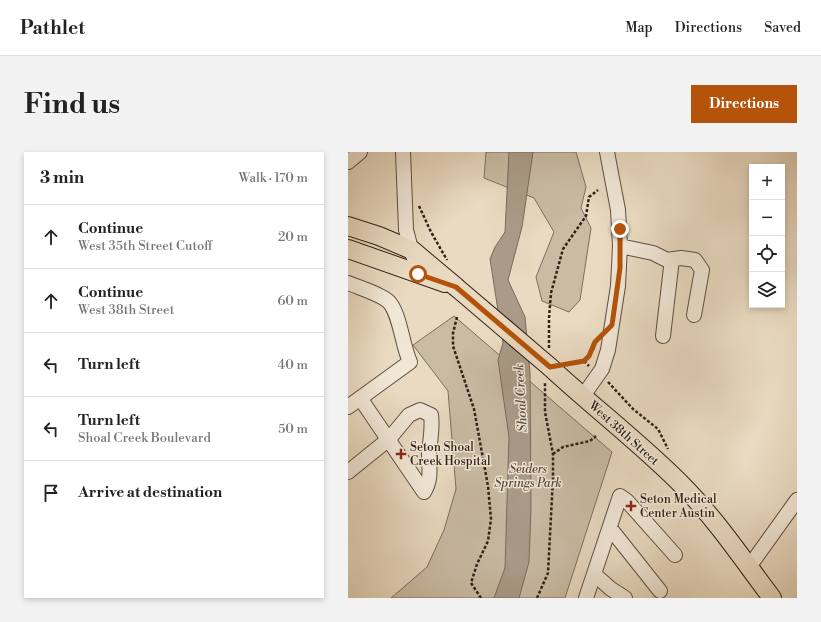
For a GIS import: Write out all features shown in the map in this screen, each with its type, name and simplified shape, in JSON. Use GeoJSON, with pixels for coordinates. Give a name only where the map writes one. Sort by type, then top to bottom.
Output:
{"type":"FeatureCollection","features":[{"type":"Feature","properties":{"kind":"main road","name":"West 38th Street"},"geometry":{"type":"LineString","coordinates":[[348,226],[412,250],[639,445],[685,488],[705,511],[772,598]]}},
{"type":"Feature","properties":{"kind":"main road"},"geometry":{"type":"LineString","coordinates":[[348,249],[456,287]]}},
{"type":"Feature","properties":{"kind":"street"},"geometry":{"type":"LineString","coordinates":[[348,162],[360,152]]}},
{"type":"Feature","properties":{"kind":"street"},"geometry":{"type":"LineString","coordinates":[[403,152],[406,230],[418,274]]}},
{"type":"Feature","properties":{"kind":"street"},"geometry":{"type":"LineString","coordinates":[[583,396],[602,369],[608,350],[618,286],[620,246],[618,210],[607,152]]}},
{"type":"Feature","properties":{"kind":"street"},"geometry":{"type":"LineString","coordinates":[[620,246],[653,253],[667,260],[695,260],[702,270],[694,315]]}},
{"type":"Feature","properties":{"kind":"street"},"geometry":{"type":"LineString","coordinates":[[662,336],[672,259]]}},
{"type":"Feature","properties":{"kind":"street"},"geometry":{"type":"LineString","coordinates":[[348,283],[387,300],[394,308],[404,350],[410,362],[348,407]]}},
{"type":"Feature","properties":{"kind":"street"},"geometry":{"type":"LineString","coordinates":[[348,472],[388,439],[409,415],[420,410],[431,415],[432,427],[429,454],[431,476],[424,492],[416,480],[388,439],[360,398]]}},
{"type":"Feature","properties":{"kind":"street"},"geometry":{"type":"LineString","coordinates":[[586,598],[620,496],[627,501],[675,556]]}},
{"type":"Feature","properties":{"kind":"street"},"geometry":{"type":"LineString","coordinates":[[749,567],[797,500]]}},
{"type":"Feature","properties":{"kind":"street"},"geometry":{"type":"LineString","coordinates":[[610,528],[660,591]]}},
{"type":"Feature","properties":{"kind":"street"},"geometry":{"type":"LineString","coordinates":[[594,574],[611,589],[625,598]]}},
{"type":"Feature","properties":{"kind":"path"},"geometry":{"type":"LineString","coordinates":[[418,200],[424,220],[448,261]]}},
{"type":"Feature","properties":{"kind":"path"},"geometry":{"type":"LineString","coordinates":[[457,316],[453,333],[453,346],[474,409],[488,486],[491,519],[488,541],[477,564],[471,583],[481,598]]}},
{"type":"Feature","properties":{"kind":"path"},"geometry":{"type":"LineString","coordinates":[[550,367],[584,361],[589,356],[595,342]]}},
{"type":"Feature","properties":{"kind":"path"},"geometry":{"type":"LineString","coordinates":[[584,361],[590,367]]}},
{"type":"Feature","properties":{"kind":"path"},"geometry":{"type":"LineString","coordinates":[[608,383],[622,397]]}},
{"type":"Feature","properties":{"kind":"path"},"geometry":{"type":"LineString","coordinates":[[553,454],[563,447],[590,441],[596,436]]}},
{"type":"Feature","properties":{"kind":"green space"},"geometry":{"type":"Polygon","coordinates":[[[486,152],[576,152],[586,187],[581,208],[591,228],[580,300],[569,312],[542,301],[536,277],[554,232],[534,198],[484,178],[486,152]]]}},
{"type":"Feature","properties":{"kind":"green space","name":"Seiders Springs Park"},"geometry":{"type":"Polygon","coordinates":[[[454,316],[612,452],[565,598],[391,598],[427,567],[444,530],[456,489],[448,391],[413,345],[454,316]]]}},
{"type":"Feature","properties":{"kind":"water","name":"Shoal Creek"},"geometry":{"type":"Polygon","coordinates":[[[509,152],[533,152],[522,227],[508,280],[525,317],[530,373],[531,508],[529,562],[519,598],[494,598],[505,568],[509,437],[498,360],[503,343],[490,259],[495,247],[505,232],[509,152]]]}},
{"type":"Feature","properties":{"kind":"place","name":"Seton Shoal Creek Hospital"},"geometry":{"type":"Point","coordinates":[401,454]}},
{"type":"Feature","properties":{"kind":"place","name":"Seton Medical Center Austin"},"geometry":{"type":"Point","coordinates":[631,506]}},
{"type":"Feature","properties":{"kind":"route"},"geometry":{"type":"LineString","coordinates":[[418,274],[456,287],[550,367],[576,361],[584,361],[594,348],[595,342],[612,325],[620,268],[620,229]]}}]}
